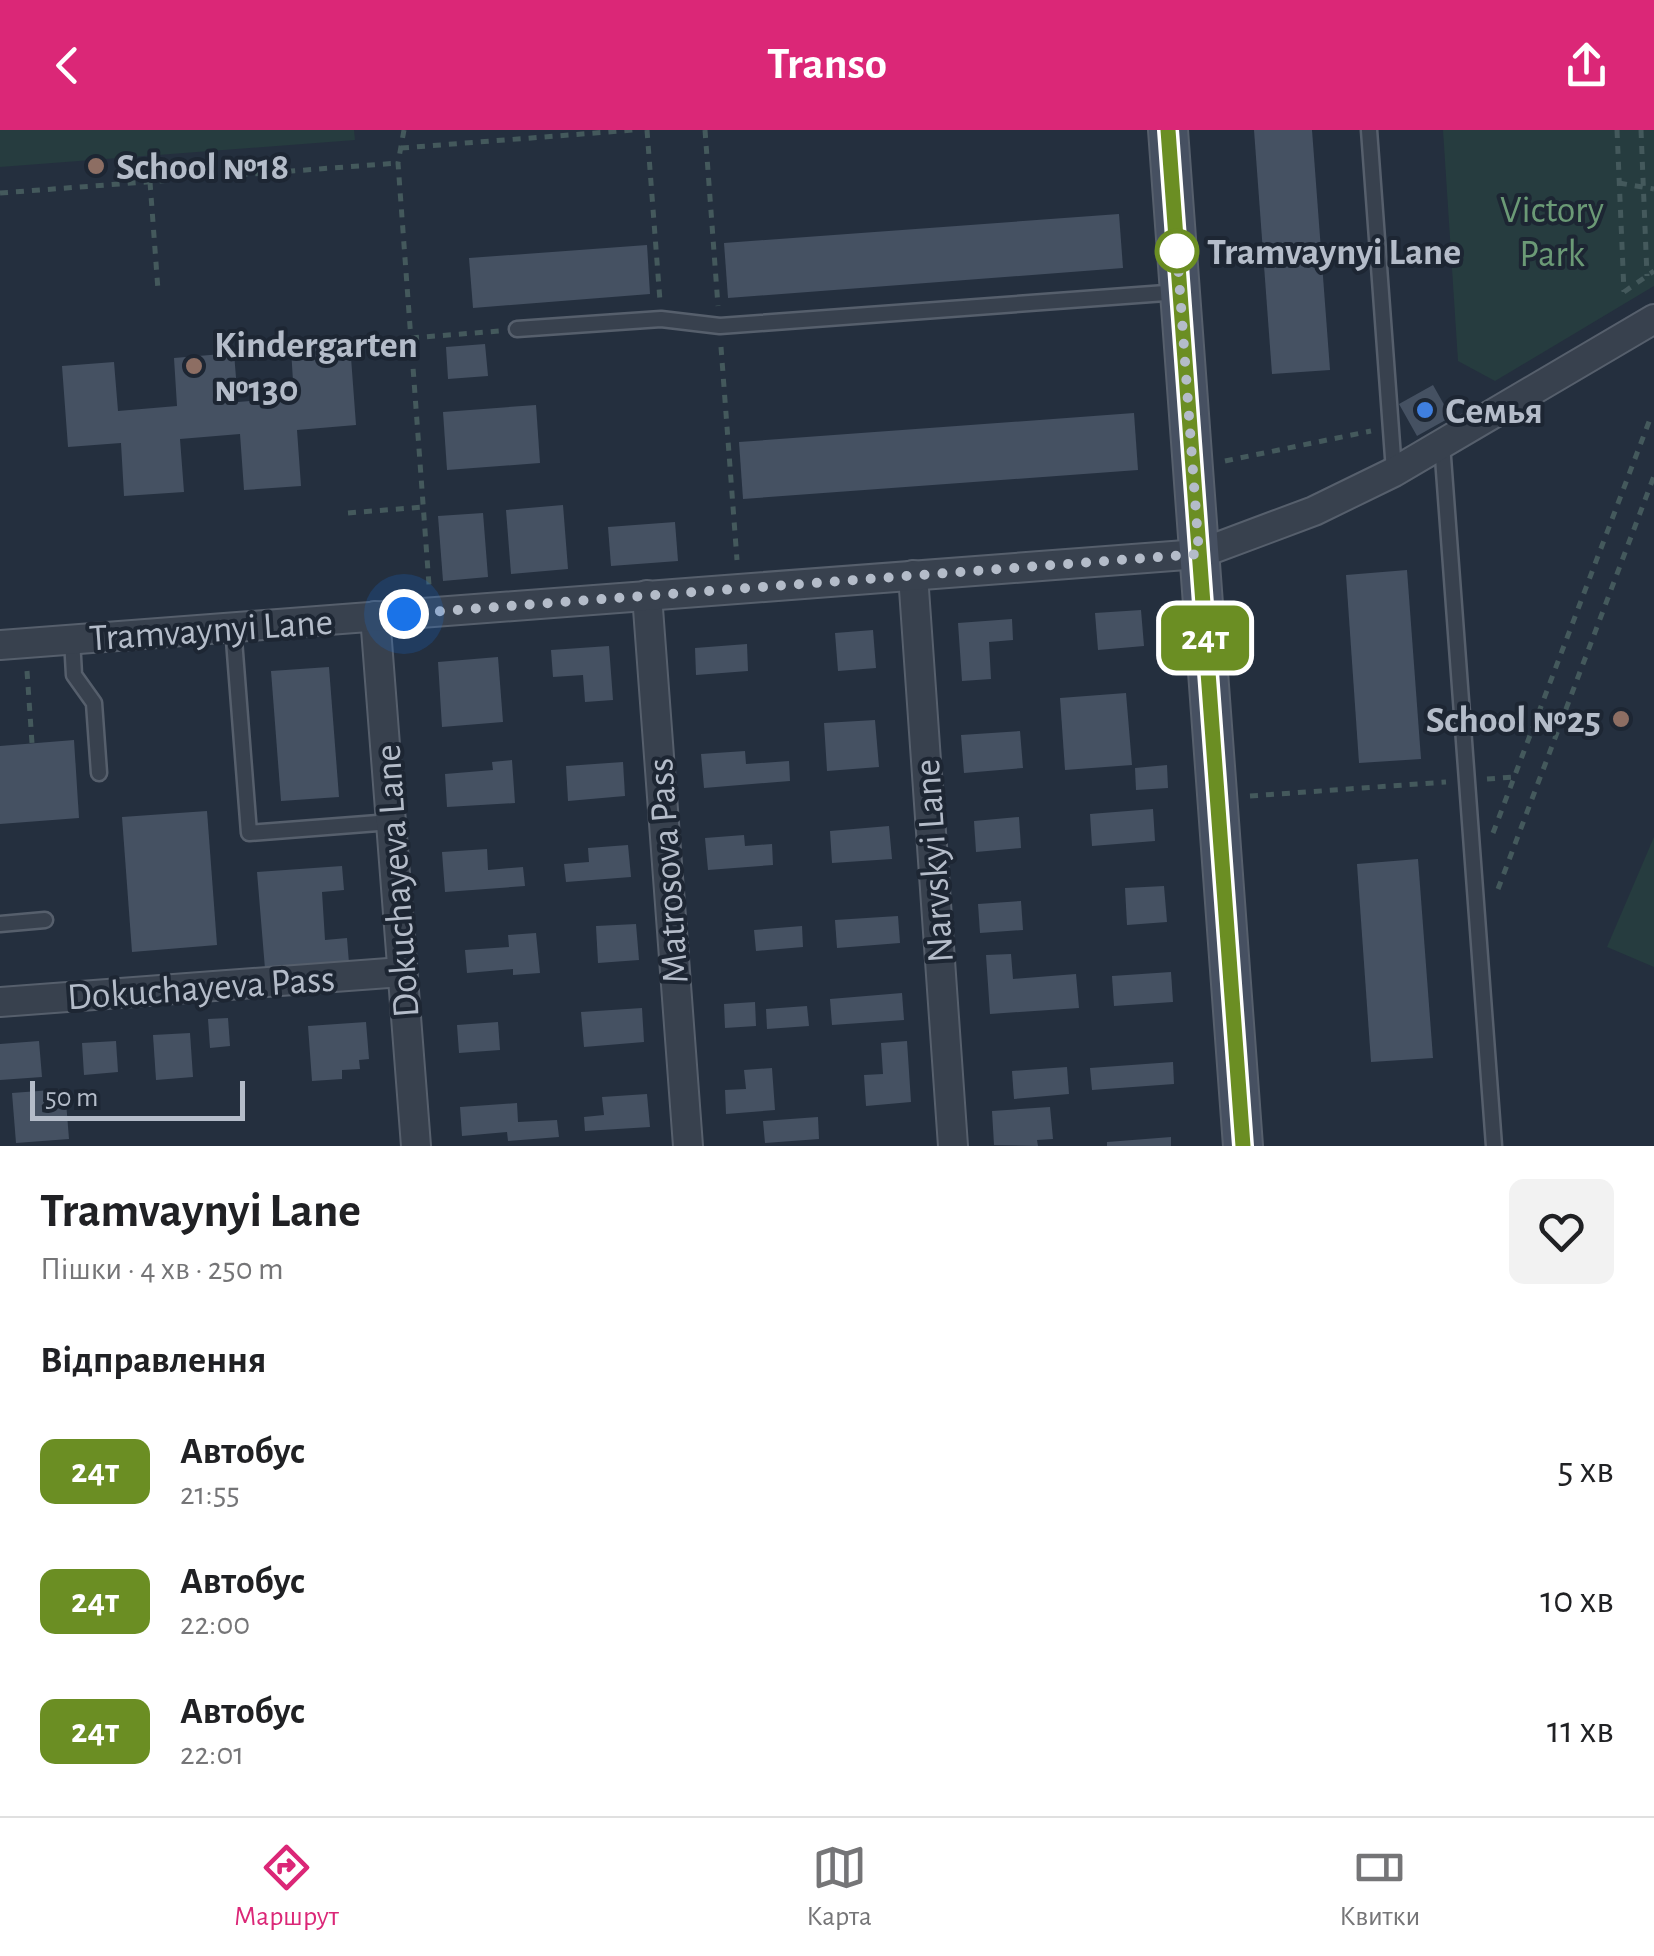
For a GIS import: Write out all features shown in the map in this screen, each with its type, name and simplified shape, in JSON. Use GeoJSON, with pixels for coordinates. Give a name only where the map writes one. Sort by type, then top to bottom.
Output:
{"type":"FeatureCollection","features":[{"type":"Feature","properties":{"kind":"street"},"geometry":{"type":"LineString","coordinates":[[1168,130],[1242,1146]]}},
{"type":"Feature","properties":{"kind":"street","name":"Tramvaynyi Lane"},"geometry":{"type":"LineString","coordinates":[[12,644],[1199,554],[1314,512],[1394,472],[1654,318]]}},
{"type":"Feature","properties":{"kind":"street","name":"Narvskyi Lane"},"geometry":{"type":"LineString","coordinates":[[913,575],[953,1146]]}},
{"type":"Feature","properties":{"kind":"street","name":"Matrosova Pass"},"geometry":{"type":"LineString","coordinates":[[647,595],[688,1146]]}},
{"type":"Feature","properties":{"kind":"street","name":"Dokuchayeva Lane"},"geometry":{"type":"LineString","coordinates":[[375,616],[416,1146]]}},
{"type":"Feature","properties":{"kind":"street","name":"Dokuchayeva Pass"},"geometry":{"type":"LineString","coordinates":[[0,1002],[402,972]]}},
{"type":"Feature","properties":{"kind":"lane"},"geometry":{"type":"LineString","coordinates":[[1369,130],[1394,472]]}},
{"type":"Feature","properties":{"kind":"lane"},"geometry":{"type":"LineString","coordinates":[[517,330],[661,319],[720,326],[1180,292]]}},
{"type":"Feature","properties":{"kind":"lane"},"geometry":{"type":"LineString","coordinates":[[1442,444],[1494,1146]]}},
{"type":"Feature","properties":{"kind":"lane"},"geometry":{"type":"LineString","coordinates":[[233,627],[249,833],[391,822]]}},
{"type":"Feature","properties":{"kind":"lane"},"geometry":{"type":"LineString","coordinates":[[72,639],[74,676],[94,703],[98,773]]}},
{"type":"Feature","properties":{"kind":"lane"},"geometry":{"type":"LineString","coordinates":[[0,924],[45,920]]}},
{"type":"Feature","properties":{"kind":"path"},"geometry":{"type":"LineString","coordinates":[[404,130],[398,163],[432,612]]}},
{"type":"Feature","properties":{"kind":"path"},"geometry":{"type":"LineString","coordinates":[[401,148],[634,130]]}},
{"type":"Feature","properties":{"kind":"path"},"geometry":{"type":"LineString","coordinates":[[647,130],[661,319]]}},
{"type":"Feature","properties":{"kind":"path"},"geometry":{"type":"LineString","coordinates":[[706,130],[739,588]]}},
{"type":"Feature","properties":{"kind":"path"},"geometry":{"type":"LineString","coordinates":[[1617,130],[1624,292],[1654,272]]}},
{"type":"Feature","properties":{"kind":"path"},"geometry":{"type":"LineString","coordinates":[[1641,130],[1647,276]]}},
{"type":"Feature","properties":{"kind":"path"},"geometry":{"type":"LineString","coordinates":[[0,194],[398,163]]}},
{"type":"Feature","properties":{"kind":"path"},"geometry":{"type":"LineString","coordinates":[[150,182],[158,290]]}},
{"type":"Feature","properties":{"kind":"path"},"geometry":{"type":"LineString","coordinates":[[1619,183],[1654,190]]}},
{"type":"Feature","properties":{"kind":"path"},"geometry":{"type":"LineString","coordinates":[[411,338],[517,330]]}},
{"type":"Feature","properties":{"kind":"path"},"geometry":{"type":"LineString","coordinates":[[1474,881],[1650,419],[1654,421]]}},
{"type":"Feature","properties":{"kind":"path"},"geometry":{"type":"LineString","coordinates":[[1192,463],[1225,461],[1391,427]]}},
{"type":"Feature","properties":{"kind":"path"},"geometry":{"type":"LineString","coordinates":[[1498,887],[1654,476]]}},
{"type":"Feature","properties":{"kind":"path"},"geometry":{"type":"LineString","coordinates":[[348,513],[424,507]]}},
{"type":"Feature","properties":{"kind":"path"},"geometry":{"type":"LineString","coordinates":[[12,644],[32,743]]}},
{"type":"Feature","properties":{"kind":"path"},"geometry":{"type":"LineString","coordinates":[[1250,796],[1514,777]]}},
{"type":"Feature","properties":{"kind":"green space","name":"School №18"},"geometry":{"type":"Polygon","coordinates":[[[0,130],[354,130],[355,140],[0,167],[0,130]]]}},
{"type":"Feature","properties":{"kind":"green space","name":"Victory Park"},"geometry":{"type":"Polygon","coordinates":[[[1443,130],[1654,130],[1654,286],[1495,381],[1458,361],[1443,130]]]}},
{"type":"Feature","properties":{"kind":"green space"},"geometry":{"type":"Polygon","coordinates":[[[1654,837],[1654,967],[1607,947],[1654,837]]]}},
{"type":"Feature","properties":{"kind":"building"},"geometry":{"type":"Polygon","coordinates":[[[1254,130],[1312,130],[1330,370],[1272,374],[1254,130]]]}},
{"type":"Feature","properties":{"kind":"building"},"geometry":{"type":"Polygon","coordinates":[[[1119,214],[1123,268],[728,298],[724,243],[1119,214]]]}},
{"type":"Feature","properties":{"kind":"building"},"geometry":{"type":"Polygon","coordinates":[[[647,245],[650,294],[473,308],[469,258],[647,245]]]}},
{"type":"Feature","properties":{"kind":"building"},"geometry":{"type":"Polygon","coordinates":[[[350,344],[356,425],[297,430],[301,486],[244,490],[240,434],[180,439],[184,492],[124,496],[121,443],[68,447],[62,366],[114,362],[118,411],[177,406],[174,358],[234,353],[238,402],[294,397],[291,349],[350,344]]]}},
{"type":"Feature","properties":{"kind":"building"},"geometry":{"type":"Polygon","coordinates":[[[485,344],[488,376],[448,379],[446,347],[485,344]]]}},
{"type":"Feature","properties":{"kind":"building"},"geometry":{"type":"Polygon","coordinates":[[[1433,385],[1451,417],[1417,436],[1399,404],[1433,385]]]}},
{"type":"Feature","properties":{"kind":"building"},"geometry":{"type":"Polygon","coordinates":[[[536,405],[540,463],[447,470],[443,412],[536,405]]]}},
{"type":"Feature","properties":{"kind":"building"},"geometry":{"type":"Polygon","coordinates":[[[1134,413],[1138,470],[743,499],[739,442],[1134,413]]]}},
{"type":"Feature","properties":{"kind":"building"},"geometry":{"type":"Polygon","coordinates":[[[563,505],[568,569],[511,574],[506,510],[563,505]]]}},
{"type":"Feature","properties":{"kind":"building"},"geometry":{"type":"Polygon","coordinates":[[[483,513],[488,577],[443,581],[438,516],[483,513]]]}},
{"type":"Feature","properties":{"kind":"building"},"geometry":{"type":"Polygon","coordinates":[[[675,522],[678,561],[611,566],[608,527],[675,522]]]}},
{"type":"Feature","properties":{"kind":"building"},"geometry":{"type":"Polygon","coordinates":[[[1407,570],[1421,759],[1359,763],[1346,575],[1407,570]]]}},
{"type":"Feature","properties":{"kind":"building"},"geometry":{"type":"Polygon","coordinates":[[[1141,610],[1144,646],[1098,650],[1095,613],[1141,610]]]}},
{"type":"Feature","properties":{"kind":"building"},"geometry":{"type":"Polygon","coordinates":[[[1012,619],[1013,640],[989,642],[991,679],[962,681],[958,623],[1012,619]]]}},
{"type":"Feature","properties":{"kind":"building"},"geometry":{"type":"Polygon","coordinates":[[[873,630],[876,668],[838,671],[835,633],[873,630]]]}},
{"type":"Feature","properties":{"kind":"building"},"geometry":{"type":"Polygon","coordinates":[[[747,644],[748,671],[696,675],[695,648],[747,644]]]}},
{"type":"Feature","properties":{"kind":"building"},"geometry":{"type":"Polygon","coordinates":[[[609,646],[613,700],[585,702],[583,675],[553,677],[551,650],[609,646]]]}},
{"type":"Feature","properties":{"kind":"building"},"geometry":{"type":"Polygon","coordinates":[[[498,657],[503,722],[442,727],[438,662],[498,657]]]}},
{"type":"Feature","properties":{"kind":"building"},"geometry":{"type":"Polygon","coordinates":[[[329,667],[339,797],[281,801],[271,671],[329,667]]]}},
{"type":"Feature","properties":{"kind":"building"},"geometry":{"type":"Polygon","coordinates":[[[1126,693],[1132,765],[1065,770],[1060,698],[1126,693]]]}},
{"type":"Feature","properties":{"kind":"building"},"geometry":{"type":"Polygon","coordinates":[[[875,720],[879,767],[827,771],[824,723],[875,720]]]}},
{"type":"Feature","properties":{"kind":"building"},"geometry":{"type":"Polygon","coordinates":[[[1020,731],[1023,768],[964,773],[961,735],[1020,731]]]}},
{"type":"Feature","properties":{"kind":"building"},"geometry":{"type":"Polygon","coordinates":[[[74,740],[79,818],[0,824],[0,746],[74,740]]]}},
{"type":"Feature","properties":{"kind":"building"},"geometry":{"type":"Polygon","coordinates":[[[745,751],[746,764],[789,761],[790,781],[704,788],[701,754],[745,751]]]}},
{"type":"Feature","properties":{"kind":"building"},"geometry":{"type":"Polygon","coordinates":[[[512,760],[515,803],[447,807],[445,774],[493,770],[492,762],[512,760]]]}},
{"type":"Feature","properties":{"kind":"building"},"geometry":{"type":"Polygon","coordinates":[[[623,762],[625,796],[568,801],[566,766],[623,762]]]}},
{"type":"Feature","properties":{"kind":"building"},"geometry":{"type":"Polygon","coordinates":[[[1167,765],[1168,788],[1136,790],[1135,768],[1167,765]]]}},
{"type":"Feature","properties":{"kind":"building"},"geometry":{"type":"Polygon","coordinates":[[[1153,809],[1155,841],[1092,846],[1090,814],[1153,809]]]}},
{"type":"Feature","properties":{"kind":"building"},"geometry":{"type":"Polygon","coordinates":[[[207,811],[217,945],[132,952],[122,817],[207,811]]]}},
{"type":"Feature","properties":{"kind":"building"},"geometry":{"type":"Polygon","coordinates":[[[1019,817],[1021,848],[976,852],[974,821],[1019,817]]]}},
{"type":"Feature","properties":{"kind":"building"},"geometry":{"type":"Polygon","coordinates":[[[889,826],[892,859],[832,863],[830,831],[889,826]]]}},
{"type":"Feature","properties":{"kind":"building"},"geometry":{"type":"Polygon","coordinates":[[[744,835],[745,846],[772,844],[773,865],[708,870],[705,838],[744,835]]]}},
{"type":"Feature","properties":{"kind":"building"},"geometry":{"type":"Polygon","coordinates":[[[628,845],[631,877],[566,882],[564,864],[589,862],[588,848],[628,845]]]}},
{"type":"Feature","properties":{"kind":"building"},"geometry":{"type":"Polygon","coordinates":[[[487,849],[488,870],[523,867],[525,886],[445,892],[442,852],[487,849]]]}},
{"type":"Feature","properties":{"kind":"building"},"geometry":{"type":"Polygon","coordinates":[[[1418,859],[1433,1058],[1371,1062],[1357,864],[1418,859]]]}},
{"type":"Feature","properties":{"kind":"building"},"geometry":{"type":"Polygon","coordinates":[[[342,866],[344,890],[322,892],[325,940],[347,938],[349,963],[265,969],[257,872],[342,866]]]}},
{"type":"Feature","properties":{"kind":"building"},"geometry":{"type":"Polygon","coordinates":[[[1164,886],[1167,922],[1127,925],[1125,888],[1164,886]]]}},
{"type":"Feature","properties":{"kind":"building"},"geometry":{"type":"Polygon","coordinates":[[[1021,901],[1023,930],[980,933],[978,904],[1021,901]]]}},
{"type":"Feature","properties":{"kind":"building"},"geometry":{"type":"Polygon","coordinates":[[[898,916],[900,943],[837,948],[835,920],[898,916]]]}},
{"type":"Feature","properties":{"kind":"building"},"geometry":{"type":"Polygon","coordinates":[[[636,924],[639,960],[598,963],[596,926],[636,924]]]}},
{"type":"Feature","properties":{"kind":"building"},"geometry":{"type":"Polygon","coordinates":[[[802,926],[803,947],[756,951],[754,930],[802,926]]]}},
{"type":"Feature","properties":{"kind":"building"},"geometry":{"type":"Polygon","coordinates":[[[536,933],[540,973],[513,975],[513,969],[467,973],[465,950],[509,947],[508,935],[536,933]]]}},
{"type":"Feature","properties":{"kind":"building"},"geometry":{"type":"Polygon","coordinates":[[[1011,954],[1013,979],[1076,974],[1079,1008],[990,1014],[986,955],[1011,954]]]}},
{"type":"Feature","properties":{"kind":"building"},"geometry":{"type":"Polygon","coordinates":[[[1171,972],[1173,1002],[1114,1006],[1112,976],[1171,972]]]}},
{"type":"Feature","properties":{"kind":"building"},"geometry":{"type":"Polygon","coordinates":[[[902,993],[904,1020],[832,1025],[830,999],[902,993]]]}},
{"type":"Feature","properties":{"kind":"building"},"geometry":{"type":"Polygon","coordinates":[[[755,1002],[756,1026],[725,1028],[724,1004],[755,1002]]]}},
{"type":"Feature","properties":{"kind":"building"},"geometry":{"type":"Polygon","coordinates":[[[807,1006],[809,1026],[767,1029],[766,1009],[807,1006]]]}},
{"type":"Feature","properties":{"kind":"building"},"geometry":{"type":"Polygon","coordinates":[[[642,1008],[644,1042],[584,1047],[581,1012],[642,1008]]]}},
{"type":"Feature","properties":{"kind":"building"},"geometry":{"type":"Polygon","coordinates":[[[228,1018],[230,1046],[210,1048],[208,1019],[228,1018]]]}},
{"type":"Feature","properties":{"kind":"building"},"geometry":{"type":"Polygon","coordinates":[[[366,1022],[369,1059],[359,1060],[360,1069],[342,1070],[342,1079],[312,1081],[308,1026],[366,1022]]]}},
{"type":"Feature","properties":{"kind":"building"},"geometry":{"type":"Polygon","coordinates":[[[498,1022],[500,1050],[459,1053],[457,1025],[498,1022]]]}},
{"type":"Feature","properties":{"kind":"building"},"geometry":{"type":"Polygon","coordinates":[[[190,1033],[193,1077],[156,1080],[153,1035],[190,1033]]]}},
{"type":"Feature","properties":{"kind":"building"},"geometry":{"type":"Polygon","coordinates":[[[39,1041],[42,1077],[0,1080],[0,1044],[39,1041]]]}},
{"type":"Feature","properties":{"kind":"building"},"geometry":{"type":"Polygon","coordinates":[[[116,1041],[118,1072],[84,1075],[82,1043],[116,1041]]]}},
{"type":"Feature","properties":{"kind":"building"},"geometry":{"type":"Polygon","coordinates":[[[907,1041],[911,1102],[866,1106],[864,1075],[883,1074],[881,1043],[907,1041]]]}},
{"type":"Feature","properties":{"kind":"building"},"geometry":{"type":"Polygon","coordinates":[[[1173,1062],[1174,1084],[1092,1090],[1090,1068],[1173,1062]]]}},
{"type":"Feature","properties":{"kind":"building"},"geometry":{"type":"Polygon","coordinates":[[[1067,1067],[1069,1094],[1014,1099],[1012,1071],[1067,1067]]]}},
{"type":"Feature","properties":{"kind":"building"},"geometry":{"type":"Polygon","coordinates":[[[772,1068],[775,1110],[726,1114],[725,1090],[746,1089],[744,1070],[772,1068]]]}},
{"type":"Feature","properties":{"kind":"building"},"geometry":{"type":"Polygon","coordinates":[[[65,1089],[69,1139],[16,1143],[12,1093],[65,1089]]]}},
{"type":"Feature","properties":{"kind":"building"},"geometry":{"type":"Polygon","coordinates":[[[647,1094],[650,1127],[585,1131],[584,1117],[604,1115],[602,1097],[647,1094]]]}},
{"type":"Feature","properties":{"kind":"building"},"geometry":{"type":"Polygon","coordinates":[[[517,1103],[518,1122],[557,1120],[559,1137],[508,1141],[507,1132],[462,1136],[460,1107],[517,1103]]]}},
{"type":"Feature","properties":{"kind":"building"},"geometry":{"type":"Polygon","coordinates":[[[1050,1107],[1053,1139],[1037,1140],[1038,1146],[994,1145],[992,1111],[1050,1107]]]}},
{"type":"Feature","properties":{"kind":"building"},"geometry":{"type":"Polygon","coordinates":[[[818,1117],[819,1139],[765,1143],[763,1121],[818,1117]]]}},
{"type":"Feature","properties":{"kind":"building"},"geometry":{"type":"Polygon","coordinates":[[[1171,1137],[1171,1146],[1107,1146],[1107,1142],[1171,1137]]]}},
{"type":"Feature","properties":{"kind":"bus line","name":"24т"},"geometry":{"type":"LineString","coordinates":[[1168,130],[1243,1146]]}},
{"type":"Feature","properties":{"kind":"place","name":"School №18"},"geometry":{"type":"Point","coordinates":[96,166]}},
{"type":"Feature","properties":{"kind":"place","name":"Tramvaynyi Lane"},"geometry":{"type":"Point","coordinates":[1177,251]}},
{"type":"Feature","properties":{"kind":"place","name":"Kindergarten №130"},"geometry":{"type":"Point","coordinates":[194,366]}},
{"type":"Feature","properties":{"kind":"place","name":"Семья"},"geometry":{"type":"Point","coordinates":[1425,410]}},
{"type":"Feature","properties":{"kind":"place","name":"School №25"},"geometry":{"type":"Point","coordinates":[1621,719]}},
{"type":"Feature","properties":{"kind":"route"},"geometry":{"type":"LineString","coordinates":[[404,614],[1199,554],[1177,251]]}}]}
